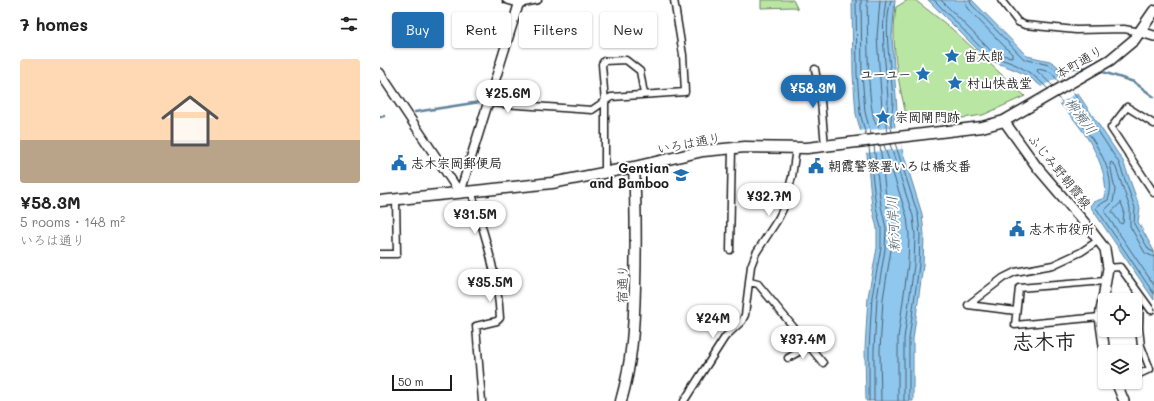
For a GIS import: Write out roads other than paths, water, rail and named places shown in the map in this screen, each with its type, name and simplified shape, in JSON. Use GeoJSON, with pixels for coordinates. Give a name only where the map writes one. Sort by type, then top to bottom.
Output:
{"type":"FeatureCollection","features":[{"type":"Feature","properties":{"kind":"main road","name":"本町通り"},"geometry":{"type":"LineString","coordinates":[[1004,121],[1110,60],[1134,40],[1141,32],[1154,11]]}},
{"type":"Feature","properties":{"kind":"main road"},"geometry":{"type":"LineString","coordinates":[[1141,32],[1154,36]]}},
{"type":"Feature","properties":{"kind":"main road","name":"いろは通り"},"geometry":{"type":"LineString","coordinates":[[380,201],[552,183],[634,167],[704,151],[732,148],[796,148],[835,145],[968,130],[1004,121]]}},
{"type":"Feature","properties":{"kind":"main road","name":"ふじみ野朝霞線"},"geometry":{"type":"LineString","coordinates":[[1004,121],[1037,167],[1099,240],[1107,256],[1108,268],[1103,293]]}},
{"type":"Feature","properties":{"kind":"main road","name":"宿通り"},"geometry":{"type":"LineString","coordinates":[[621,401],[631,356],[635,317],[636,216],[634,167]]}},
{"type":"Feature","properties":{"kind":"main road"},"geometry":{"type":"LineString","coordinates":[[1120,389],[1124,401]]}},
{"type":"Feature","properties":{"kind":"street"},"geometry":{"type":"LineString","coordinates":[[506,0],[519,2],[538,0]]}},
{"type":"Feature","properties":{"kind":"street"},"geometry":{"type":"LineString","coordinates":[[488,103],[592,110],[605,103],[611,97],[685,92],[683,55],[674,0]]}},
{"type":"Feature","properties":{"kind":"street"},"geometry":{"type":"LineString","coordinates":[[1001,0],[1018,22],[1025,25],[1076,30],[1124,29],[1141,32]]}},
{"type":"Feature","properties":{"kind":"street"},"geometry":{"type":"LineString","coordinates":[[460,193],[519,2]]}},
{"type":"Feature","properties":{"kind":"street"},"geometry":{"type":"LineString","coordinates":[[605,172],[605,103],[602,64],[604,61],[626,60],[640,71],[644,94]]}},
{"type":"Feature","properties":{"kind":"street"},"geometry":{"type":"LineString","coordinates":[[815,69],[824,122],[825,146]]}},
{"type":"Feature","properties":{"kind":"street"},"geometry":{"type":"LineString","coordinates":[[380,73],[460,193]]}},
{"type":"Feature","properties":{"kind":"street"},"geometry":{"type":"LineString","coordinates":[[1154,124],[1127,106],[1111,128],[1154,192]]}},
{"type":"Feature","properties":{"kind":"street"},"geometry":{"type":"LineString","coordinates":[[730,250],[732,148]]}},
{"type":"Feature","properties":{"kind":"street"},"geometry":{"type":"LineString","coordinates":[[684,401],[725,337],[742,321],[746,312],[750,272],[753,260],[778,219],[785,204],[792,177],[796,148]]}},
{"type":"Feature","properties":{"kind":"street"},"geometry":{"type":"LineString","coordinates":[[471,191],[499,295],[500,318],[497,321],[476,326],[482,401]]}},
{"type":"Feature","properties":{"kind":"street"},"geometry":{"type":"LineString","coordinates":[[380,254],[397,254],[396,200]]}},
{"type":"Feature","properties":{"kind":"street"},"geometry":{"type":"LineString","coordinates":[[1016,311],[968,305],[1003,278],[1015,272],[1053,265],[1081,252],[1099,240]]}},
{"type":"Feature","properties":{"kind":"street"},"geometry":{"type":"LineString","coordinates":[[1108,268],[1120,268],[1137,293]]}},
{"type":"Feature","properties":{"kind":"street"},"geometry":{"type":"LineString","coordinates":[[750,282],[758,284],[823,363]]}},
{"type":"Feature","properties":{"kind":"street"},"geometry":{"type":"LineString","coordinates":[[1098,316],[1015,324],[1019,288],[1105,282]]}},
{"type":"Feature","properties":{"kind":"street"},"geometry":{"type":"LineString","coordinates":[[1142,299],[1151,310]]}},
{"type":"Feature","properties":{"kind":"street"},"geometry":{"type":"LineString","coordinates":[[788,358],[809,346]]}},
{"type":"Feature","properties":{"kind":"street"},"geometry":{"type":"LineString","coordinates":[[1142,349],[1150,369],[1142,373]]}},
{"type":"Feature","properties":{"kind":"water","name":"新河岸川"},"geometry":{"type":"Polygon","coordinates":[[[852,0],[895,0],[892,37],[897,111],[894,119],[895,127],[922,214],[924,235],[923,265],[913,339],[913,401],[866,401],[865,349],[868,297],[877,248],[877,228],[872,207],[867,155],[856,114],[853,74],[852,0]]]}},
{"type":"Feature","properties":{"kind":"water","name":"柳瀬川"},"geometry":{"type":"Polygon","coordinates":[[[928,0],[972,0],[1027,56],[1050,61],[1064,73],[1123,161],[1140,208],[1138,222],[1154,251],[1154,300],[1090,206],[1093,202],[1105,198],[1105,182],[1101,165],[1093,148],[1071,116],[1059,102],[1028,76],[986,58],[928,0]]]}},
{"type":"Feature","properties":{"kind":"waterway"},"geometry":{"type":"LineString","coordinates":[[1058,68],[1088,68]]}},
{"type":"Feature","properties":{"kind":"waterway"},"geometry":{"type":"LineString","coordinates":[[1097,70],[1134,82],[1154,97]]}},
{"type":"Feature","properties":{"kind":"waterway"},"geometry":{"type":"LineString","coordinates":[[415,112],[480,102]]}},
{"type":"Feature","properties":{"kind":"waterway"},"geometry":{"type":"LineString","coordinates":[[380,117],[384,116]]}},
{"type":"Feature","properties":{"kind":"place","name":"宙太郎"},"geometry":{"type":"Point","coordinates":[952,56]}},
{"type":"Feature","properties":{"kind":"place","name":"ユーユー"},"geometry":{"type":"Point","coordinates":[923,74]}},
{"type":"Feature","properties":{"kind":"place","name":"村山快哉堂"},"geometry":{"type":"Point","coordinates":[955,83]}},
{"type":"Feature","properties":{"kind":"place","name":"宗岡閘門跡"},"geometry":{"type":"Point","coordinates":[883,117]}},
{"type":"Feature","properties":{"kind":"place","name":"志木宗岡郵便局"},"geometry":{"type":"Point","coordinates":[399,163]}},
{"type":"Feature","properties":{"kind":"place","name":"朝霞警察署いろは橋交番"},"geometry":{"type":"Point","coordinates":[816,166]}},
{"type":"Feature","properties":{"kind":"place","name":"Gentian and Bamboo"},"geometry":{"type":"Point","coordinates":[681,175]}},
{"type":"Feature","properties":{"kind":"place","name":"志木市役所"},"geometry":{"type":"Point","coordinates":[1017,229]}},
{"type":"Feature","properties":{"kind":"district","name":"志木市"},"geometry":{"type":"Point","coordinates":[1044,342]}}]}
